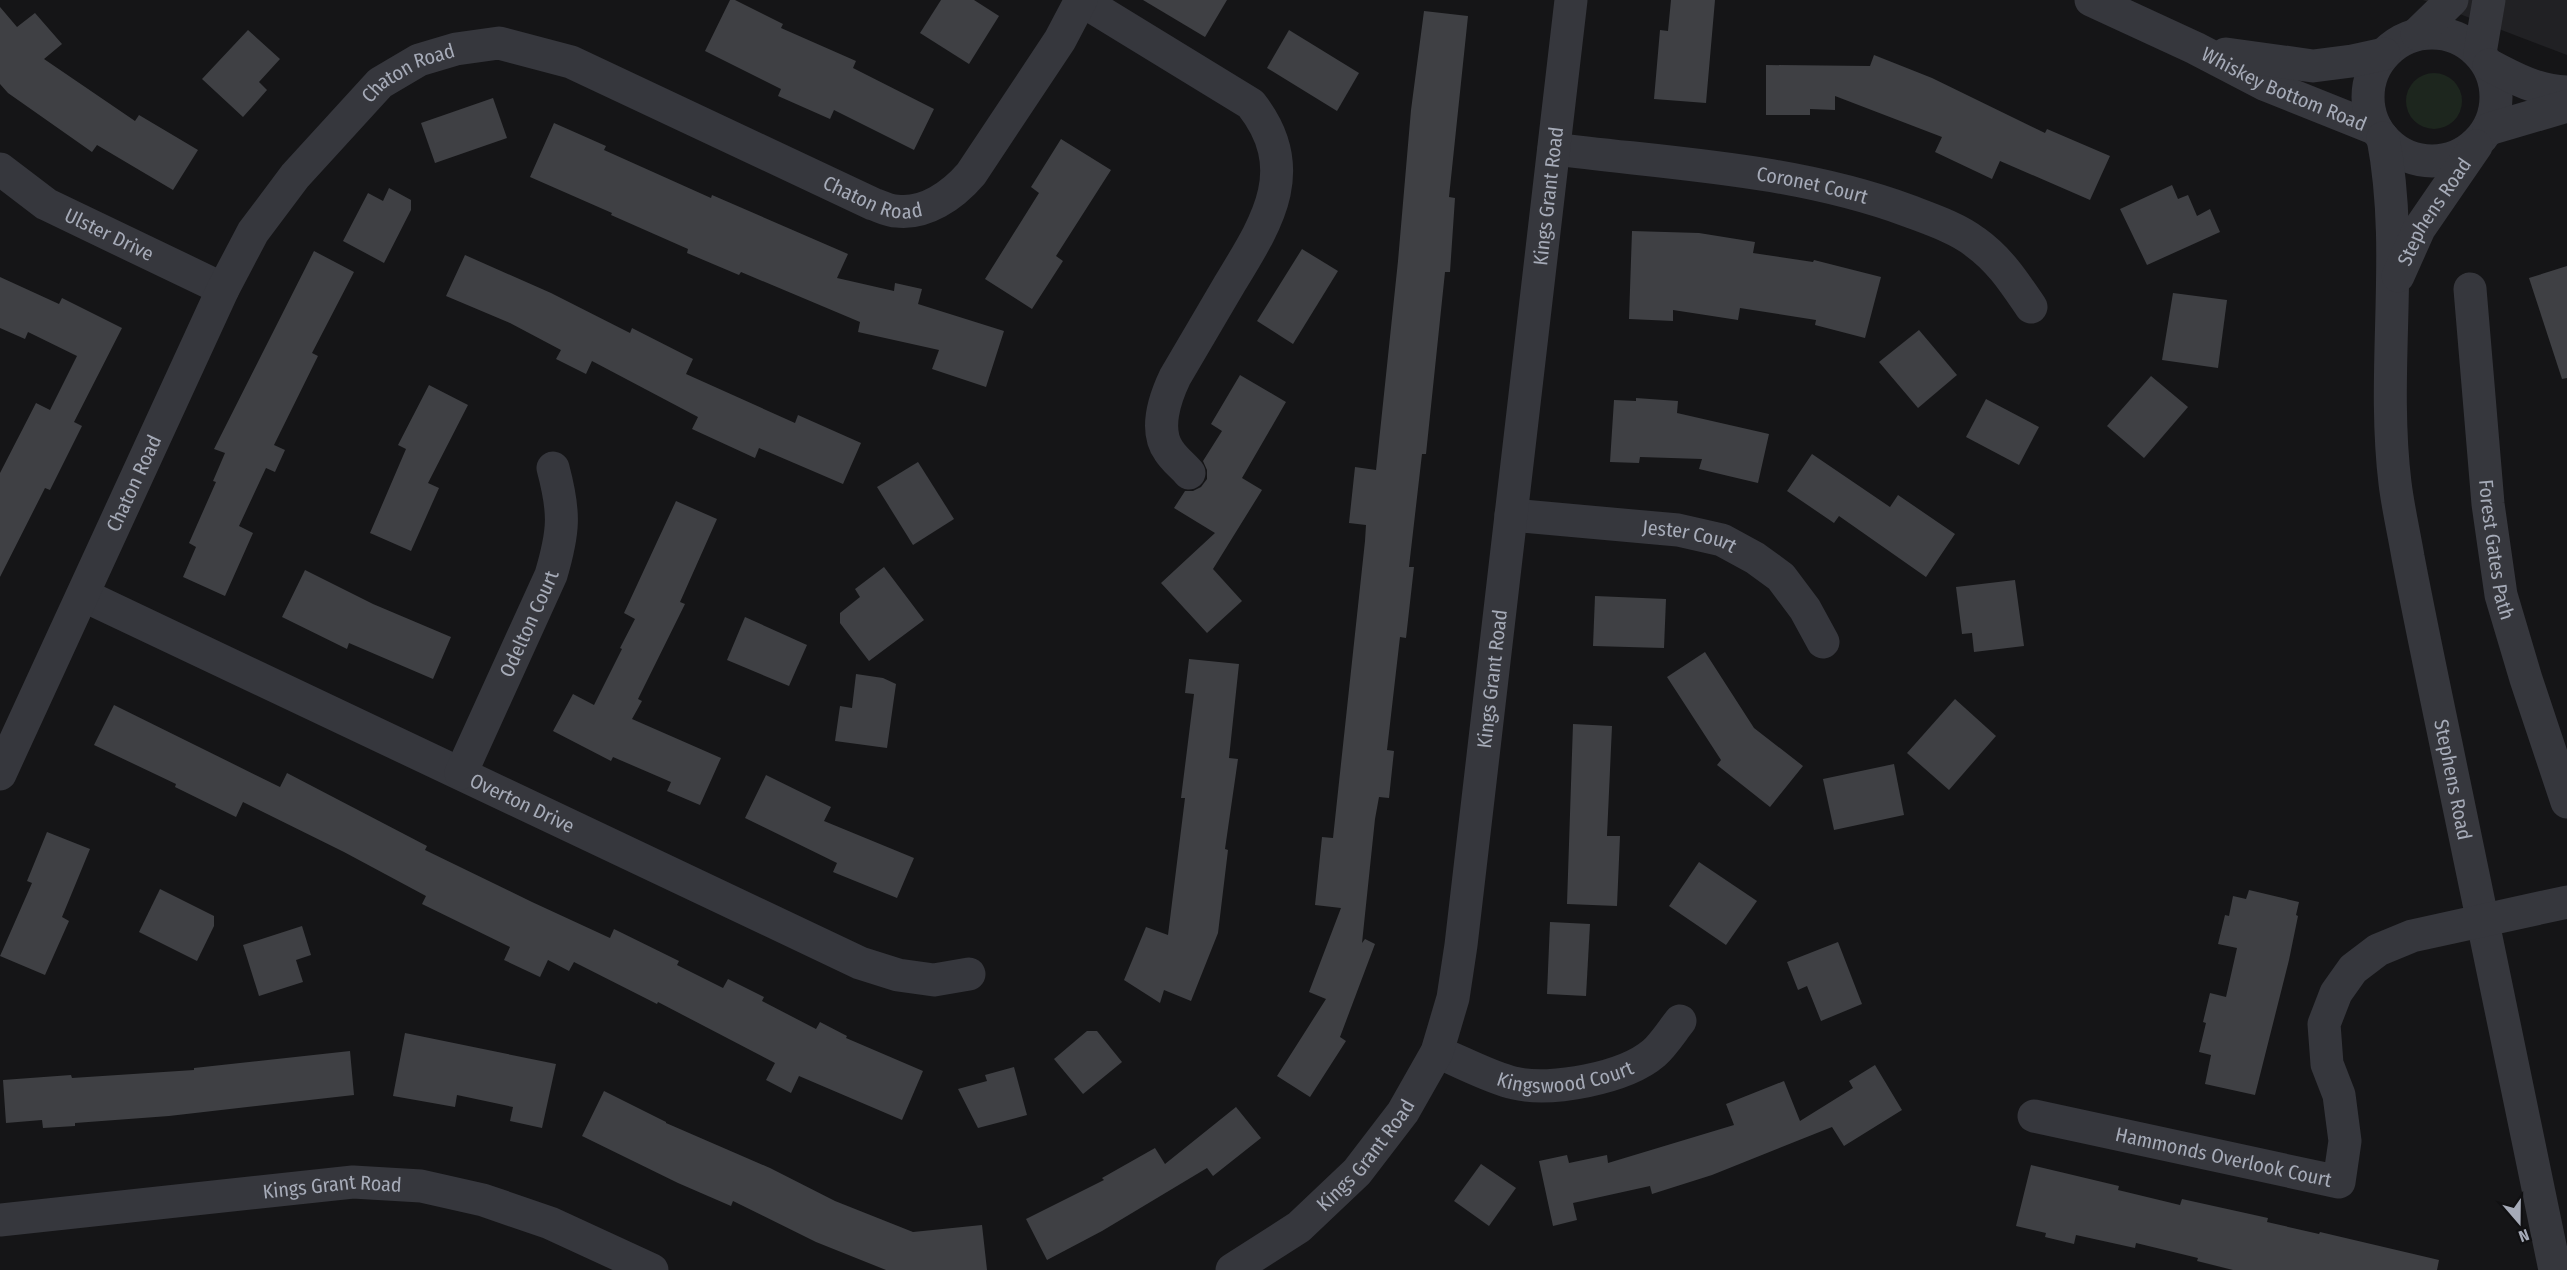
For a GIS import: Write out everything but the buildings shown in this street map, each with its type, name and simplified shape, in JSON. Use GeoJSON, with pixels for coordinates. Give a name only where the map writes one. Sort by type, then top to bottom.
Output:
{"type":"FeatureCollection","features":[{"type":"Feature","properties":{"kind":"street"},"geometry":{"type":"LineString","coordinates":[[1081,0],[1251,104],[1267,124],[1275,152],[1276,181],[1263,228],[1165,396],[1162,424],[1168,450],[1189,473]]}},
{"type":"Feature","properties":{"kind":"street","name":"Chaton Road"},"geometry":{"type":"LineString","coordinates":[[0,774],[223,289],[253,232],[295,176],[380,83],[419,60],[456,48],[499,43],[571,62],[873,204],[896,212],[916,209],[941,201],[964,182],[1060,40],[1081,0]]}},
{"type":"Feature","properties":{"kind":"street","name":"Kings Grant Road"},"geometry":{"type":"LineString","coordinates":[[1232,1270],[1299,1227],[1357,1172],[1402,1112],[1437,1052],[1453,998],[1571,0]]}},
{"type":"Feature","properties":{"kind":"street","name":"Whiskey Bottom Road"},"geometry":{"type":"LineString","coordinates":[[2091,0],[2194,48],[2266,85],[2379,134]]}},
{"type":"Feature","properties":{"kind":"street"},"geometry":{"type":"LineString","coordinates":[[2417,34],[2452,0]]}},
{"type":"Feature","properties":{"kind":"street"},"geometry":{"type":"LineString","coordinates":[[2484,136],[2496,109],[2497,87],[2485,59],[2489,0]]}},
{"type":"Feature","properties":{"kind":"street"},"geometry":{"type":"LineString","coordinates":[[2567,92],[2548,91],[2516,80],[2458,38],[2438,32],[2417,34],[2399,42],[2384,54],[2374,68],[2367,94],[2370,114],[2379,134],[2391,148],[2415,160],[2440,161],[2459,156],[2484,136],[2567,106]]}},
{"type":"Feature","properties":{"kind":"street","name":"Whiskey Bottom Road"},"geometry":{"type":"LineString","coordinates":[[2194,48],[2271,62],[2313,66],[2384,54]]}},
{"type":"Feature","properties":{"kind":"street","name":"Stephens Road"},"geometry":{"type":"LineString","coordinates":[[2379,134],[2389,169],[2394,286],[2390,314],[2390,398],[2395,484],[2481,920],[2555,1270]]}},
{"type":"Feature","properties":{"kind":"street","name":"Stephens Road"},"geometry":{"type":"LineString","coordinates":[[2394,286],[2419,229],[2484,136]]}},
{"type":"Feature","properties":{"kind":"street","name":"Coronet Court"},"geometry":{"type":"LineString","coordinates":[[1554,149],[1800,179],[1865,195],[1924,217],[1973,240],[2001,264],[2031,307]]}},
{"type":"Feature","properties":{"kind":"street","name":"Ulster Drive"},"geometry":{"type":"LineString","coordinates":[[0,169],[46,204],[223,289]]}},
{"type":"Feature","properties":{"kind":"street","name":"Forest Gates Path"},"geometry":{"type":"LineString","coordinates":[[2470,288],[2488,504],[2501,595],[2567,802]]}},
{"type":"Feature","properties":{"kind":"street","name":"Odelton Court"},"geometry":{"type":"LineString","coordinates":[[461,773],[551,575],[561,542],[562,504],[553,468]]}},
{"type":"Feature","properties":{"kind":"street","name":"Jester Court"},"geometry":{"type":"LineString","coordinates":[[1511,515],[1678,530],[1722,540],[1755,558],[1781,577],[1805,609],[1822,642]]}},
{"type":"Feature","properties":{"kind":"street","name":"Overton Drive"},"geometry":{"type":"LineString","coordinates":[[82,595],[860,963],[898,975],[934,980],[969,974]]}},
{"type":"Feature","properties":{"kind":"street"},"geometry":{"type":"LineString","coordinates":[[2481,920],[2567,902]]}},
{"type":"Feature","properties":{"kind":"street","name":"Hammonds Overlook Court"},"geometry":{"type":"LineString","coordinates":[[2034,1116],[2339,1182],[2345,1140],[2339,1095],[2327,1064],[2324,1024],[2336,993],[2353,969],[2378,950],[2412,936],[2481,920]]}},
{"type":"Feature","properties":{"kind":"street","name":"Kingswood Court"},"geometry":{"type":"LineString","coordinates":[[1437,1052],[1514,1083],[1554,1086],[1591,1081],[1623,1070],[1653,1053],[1680,1021]]}},
{"type":"Feature","properties":{"kind":"street","name":"Kings Grant Road"},"geometry":{"type":"LineString","coordinates":[[0,1220],[342,1183],[421,1186],[483,1200],[550,1223],[652,1270]]}},
{"type":"Feature","properties":{"kind":"shaded area"},"geometry":{"type":"Polygon","coordinates":[[[2423,0],[2567,0],[2567,55],[2423,0]]]}},
{"type":"Feature","properties":{"kind":"shaded area"},"geometry":{"type":"Polygon","coordinates":[[[2428,73],[2440,73],[2454,81],[2462,95],[2460,112],[2454,121],[2440,129],[2428,129],[2411,117],[2406,107],[2406,95],[2418,78],[2428,73]]]}}]}
